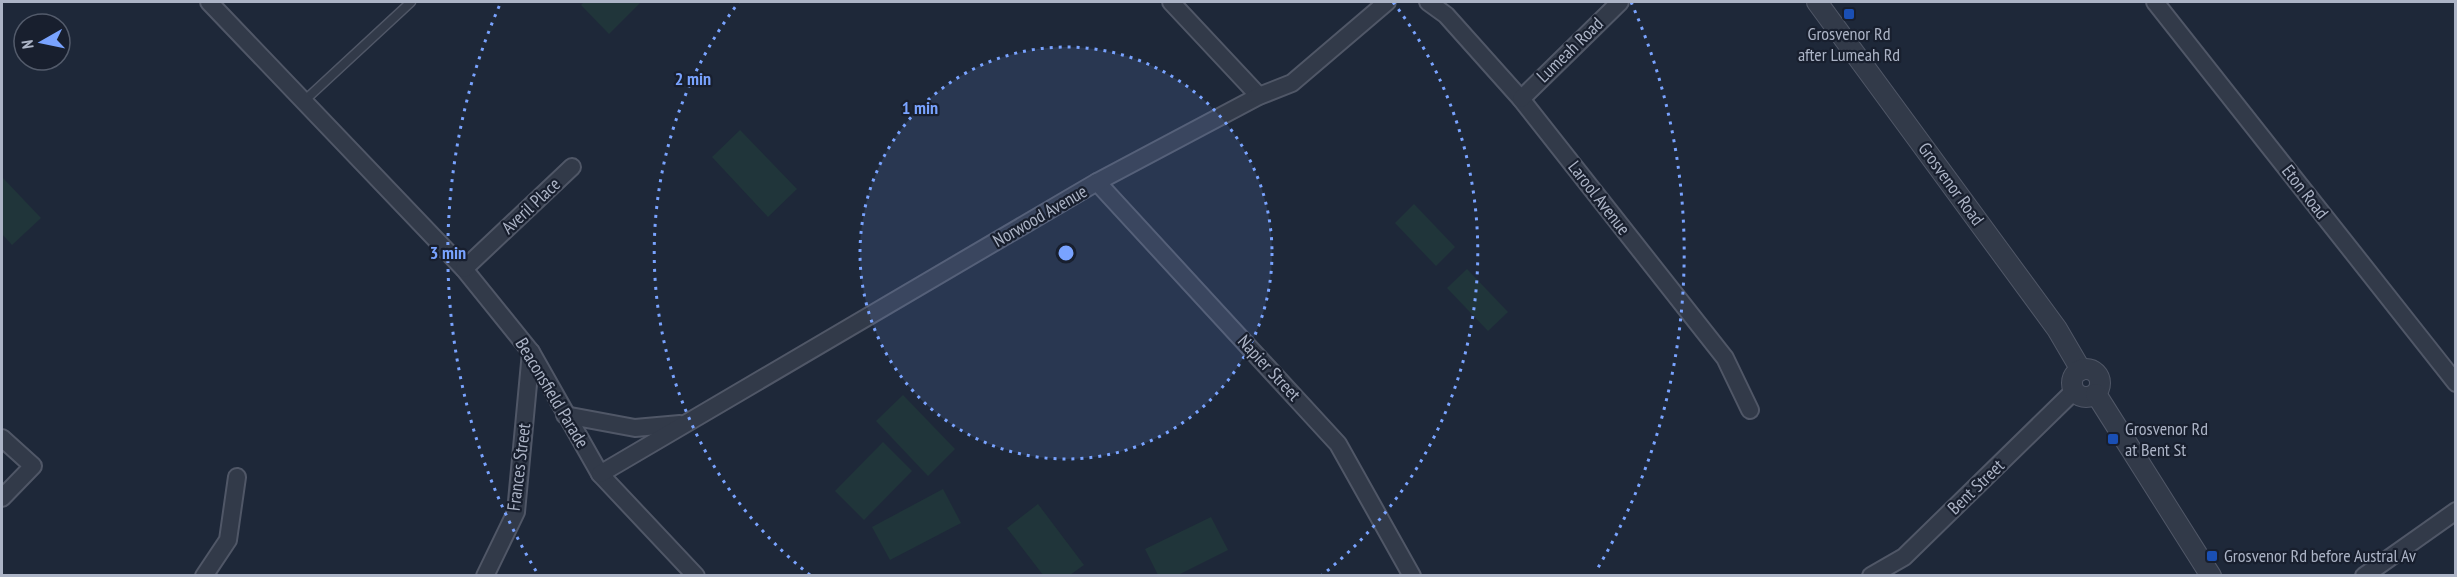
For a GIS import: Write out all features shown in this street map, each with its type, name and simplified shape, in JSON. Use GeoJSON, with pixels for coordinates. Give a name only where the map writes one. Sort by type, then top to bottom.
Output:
{"type":"FeatureCollection","features":[{"type":"Feature","properties":{"kind":"street","name":"Beaconsfield Parade"},"geometry":{"type":"LineString","coordinates":[[209,2],[464,269],[531,352],[600,474],[696,576]]}},
{"type":"Feature","properties":{"kind":"street"},"geometry":{"type":"LineString","coordinates":[[1171,2],[1258,96]]}},
{"type":"Feature","properties":{"kind":"street","name":"Norwood Avenue"},"geometry":{"type":"LineString","coordinates":[[600,474],[1097,182],[1258,96],[1292,83],[1387,2]]}},
{"type":"Feature","properties":{"kind":"street","name":"Larool Avenue"},"geometry":{"type":"LineString","coordinates":[[1428,2],[1446,15],[1521,99],[1725,358],[1750,410]]}},
{"type":"Feature","properties":{"kind":"street","name":"Lumeah Road"},"geometry":{"type":"LineString","coordinates":[[1521,99],[1620,2]]}},
{"type":"Feature","properties":{"kind":"street","name":"Grosvenor Road"},"geometry":{"type":"LineString","coordinates":[[1817,2],[2057,330],[2081,370]]}},
{"type":"Feature","properties":{"kind":"street","name":"Eton Road"},"geometry":{"type":"LineString","coordinates":[[2155,2],[2456,383]]}},
{"type":"Feature","properties":{"kind":"street","name":"Averil Place"},"geometry":{"type":"LineString","coordinates":[[464,269],[572,167]]}},
{"type":"Feature","properties":{"kind":"street","name":"Napier Street"},"geometry":{"type":"LineString","coordinates":[[1097,182],[1338,444],[1412,576]]}},
{"type":"Feature","properties":{"kind":"street","name":"Frances Street"},"geometry":{"type":"LineString","coordinates":[[485,576],[516,512],[531,352]]}},
{"type":"Feature","properties":{"kind":"street"},"geometry":{"type":"LineString","coordinates":[[2081,370],[2091,370],[2098,376],[2100,386],[2096,394],[2084,398],[2074,391],[2072,379],[2081,370]]}},
{"type":"Feature","properties":{"kind":"street","name":"Bent Street"},"geometry":{"type":"LineString","coordinates":[[1871,576],[1904,557],[2074,391]]}},
{"type":"Feature","properties":{"kind":"street"},"geometry":{"type":"LineString","coordinates":[[2096,394],[2211,576]]}},
{"type":"Feature","properties":{"kind":"street","name":"Norwood Avenue"},"geometry":{"type":"LineString","coordinates":[[565,415],[635,428],[686,424]]}},
{"type":"Feature","properties":{"kind":"street"},"geometry":{"type":"LineString","coordinates":[[2,438],[33,466],[2,498]]}},
{"type":"Feature","properties":{"kind":"street"},"geometry":{"type":"LineString","coordinates":[[204,576],[228,540],[237,477]]}},
{"type":"Feature","properties":{"kind":"street"},"geometry":{"type":"LineString","coordinates":[[2364,576],[2456,511]]}},
{"type":"Feature","properties":{"kind":"lane"},"geometry":{"type":"LineString","coordinates":[[304,101],[411,2]]}},
{"type":"Feature","properties":{"kind":"green space"},"geometry":{"type":"Polygon","coordinates":[[[584,2],[641,2],[609,34],[581,5],[584,2]]]}},
{"type":"Feature","properties":{"kind":"green space"},"geometry":{"type":"Polygon","coordinates":[[[740,130],[797,189],[768,217],[712,157],[740,130]]]}},
{"type":"Feature","properties":{"kind":"green space"},"geometry":{"type":"Polygon","coordinates":[[[2,177],[41,218],[12,245],[2,234],[2,177]]]}},
{"type":"Feature","properties":{"kind":"green space"},"geometry":{"type":"Polygon","coordinates":[[[1414,204],[1455,247],[1436,266],[1395,223],[1414,204]]]}},
{"type":"Feature","properties":{"kind":"green space"},"geometry":{"type":"Polygon","coordinates":[[[1467,269],[1508,312],[1488,331],[1447,288],[1467,269]]]}},
{"type":"Feature","properties":{"kind":"green space"},"geometry":{"type":"Polygon","coordinates":[[[903,395],[955,449],[928,476],[876,421],[903,395]]]}},
{"type":"Feature","properties":{"kind":"green space"},"geometry":{"type":"Polygon","coordinates":[[[883,442],[912,471],[864,520],[835,491],[883,442]]]}},
{"type":"Feature","properties":{"kind":"green space"},"geometry":{"type":"Polygon","coordinates":[[[943,489],[961,523],[890,560],[872,527],[943,489]]]}},
{"type":"Feature","properties":{"kind":"green space"},"geometry":{"type":"Polygon","coordinates":[[[1038,504],[1084,565],[1070,575],[1043,575],[1007,528],[1038,504]]]}},
{"type":"Feature","properties":{"kind":"green space"},"geometry":{"type":"Polygon","coordinates":[[[1211,517],[1228,550],[1178,575],[1158,575],[1145,549],[1211,517]]]}},
{"type":"Feature","properties":{"kind":"place","name":"Grosvenor Rd after Lumeah Rd"},"geometry":{"type":"Point","coordinates":[1849,14]}},
{"type":"Feature","properties":{"kind":"place","name":"Grosvenor Rd at Bent St"},"geometry":{"type":"Point","coordinates":[2113,439]}},
{"type":"Feature","properties":{"kind":"place","name":"Grosvenor Rd before Austral Av"},"geometry":{"type":"Point","coordinates":[2212,556]}}]}
